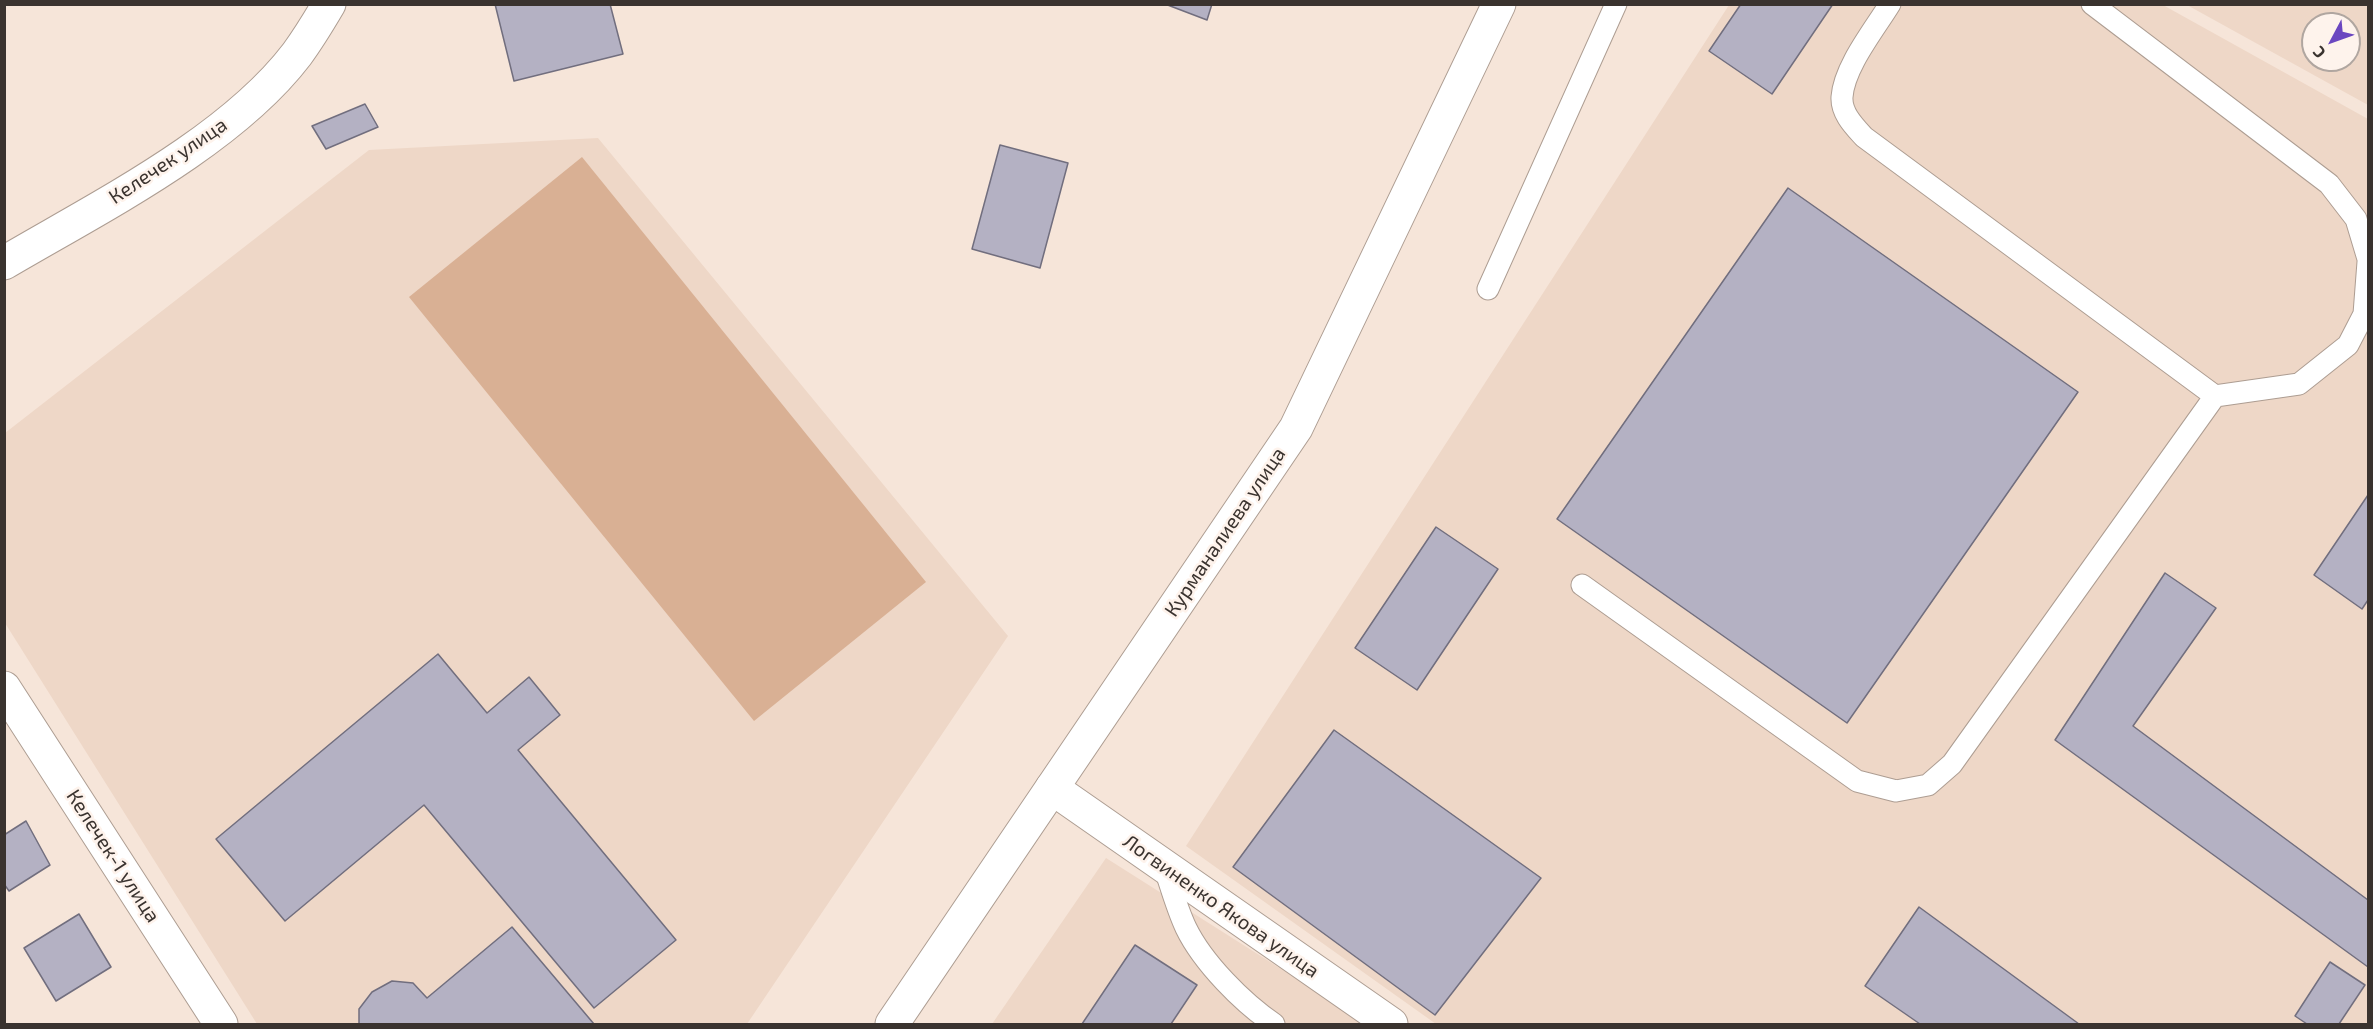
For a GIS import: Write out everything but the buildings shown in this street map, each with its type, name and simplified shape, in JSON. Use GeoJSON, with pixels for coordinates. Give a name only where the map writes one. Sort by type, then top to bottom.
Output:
{"type":"FeatureCollection","features":[{"type":"Feature","properties":{"kind":"street","name":"Келечек улица"},"geometry":{"type":"LineString","coordinates":[[4,263],[160,171],[213,135],[261,93],[296,55],[329,4]]}},
{"type":"Feature","properties":{"kind":"street","name":"Курманалиева улица"},"geometry":{"type":"LineString","coordinates":[[892,1024],[1296,428],[1499,4]]}},
{"type":"Feature","properties":{"kind":"street","name":"Келечек-1 улица"},"geometry":{"type":"LineString","coordinates":[[4,688],[221,1024]]}},
{"type":"Feature","properties":{"kind":"street","name":"Логвиненко Якова улица"},"geometry":{"type":"LineString","coordinates":[[1052,788],[1390,1024]]}},
{"type":"Feature","properties":{"kind":"lane"},"geometry":{"type":"LineString","coordinates":[[1488,289],[1616,4]]}},
{"type":"Feature","properties":{"kind":"lane"},"geometry":{"type":"LineString","coordinates":[[1890,4],[1848,73],[1841,99],[1849,121],[1864,137],[2215,396],[2299,384],[2348,345],[2364,314],[2368,261],[2356,219],[2329,184],[2092,4]]}},
{"type":"Feature","properties":{"kind":"lane"},"geometry":{"type":"LineString","coordinates":[[1582,585],[1857,781],[1896,791],[1928,785],[1952,764],[2215,396]]}},
{"type":"Feature","properties":{"kind":"lane"},"geometry":{"type":"LineString","coordinates":[[1164,866],[1187,930],[1216,972],[1257,1018],[1274,1024]]}},
{"type":"Feature","properties":{"kind":"shaded area"},"geometry":{"type":"Polygon","coordinates":[[[1729,5],[2163,5],[2368,119],[2368,1024],[1436,1024],[1186,846],[1729,5]]]}},
{"type":"Feature","properties":{"kind":"shaded area"},"geometry":{"type":"Polygon","coordinates":[[[2187,5],[2368,5],[2368,105],[2308,72],[2361,72],[2361,12],[2301,12],[2301,68],[2187,5]]]}},
{"type":"Feature","properties":{"kind":"shaded area"},"geometry":{"type":"Polygon","coordinates":[[[598,138],[1008,636],[747,1024],[257,1024],[5,623],[5,433],[369,150],[598,138]]]}},
{"type":"Feature","properties":{"kind":"shaded area"},"geometry":{"type":"Polygon","coordinates":[[[582,157],[926,582],[754,721],[409,297],[582,157]]]}},
{"type":"Feature","properties":{"kind":"shaded area"},"geometry":{"type":"Polygon","coordinates":[[[1106,858],[1357,1017],[1367,1024],[992,1024],[1106,858]]]}}]}
